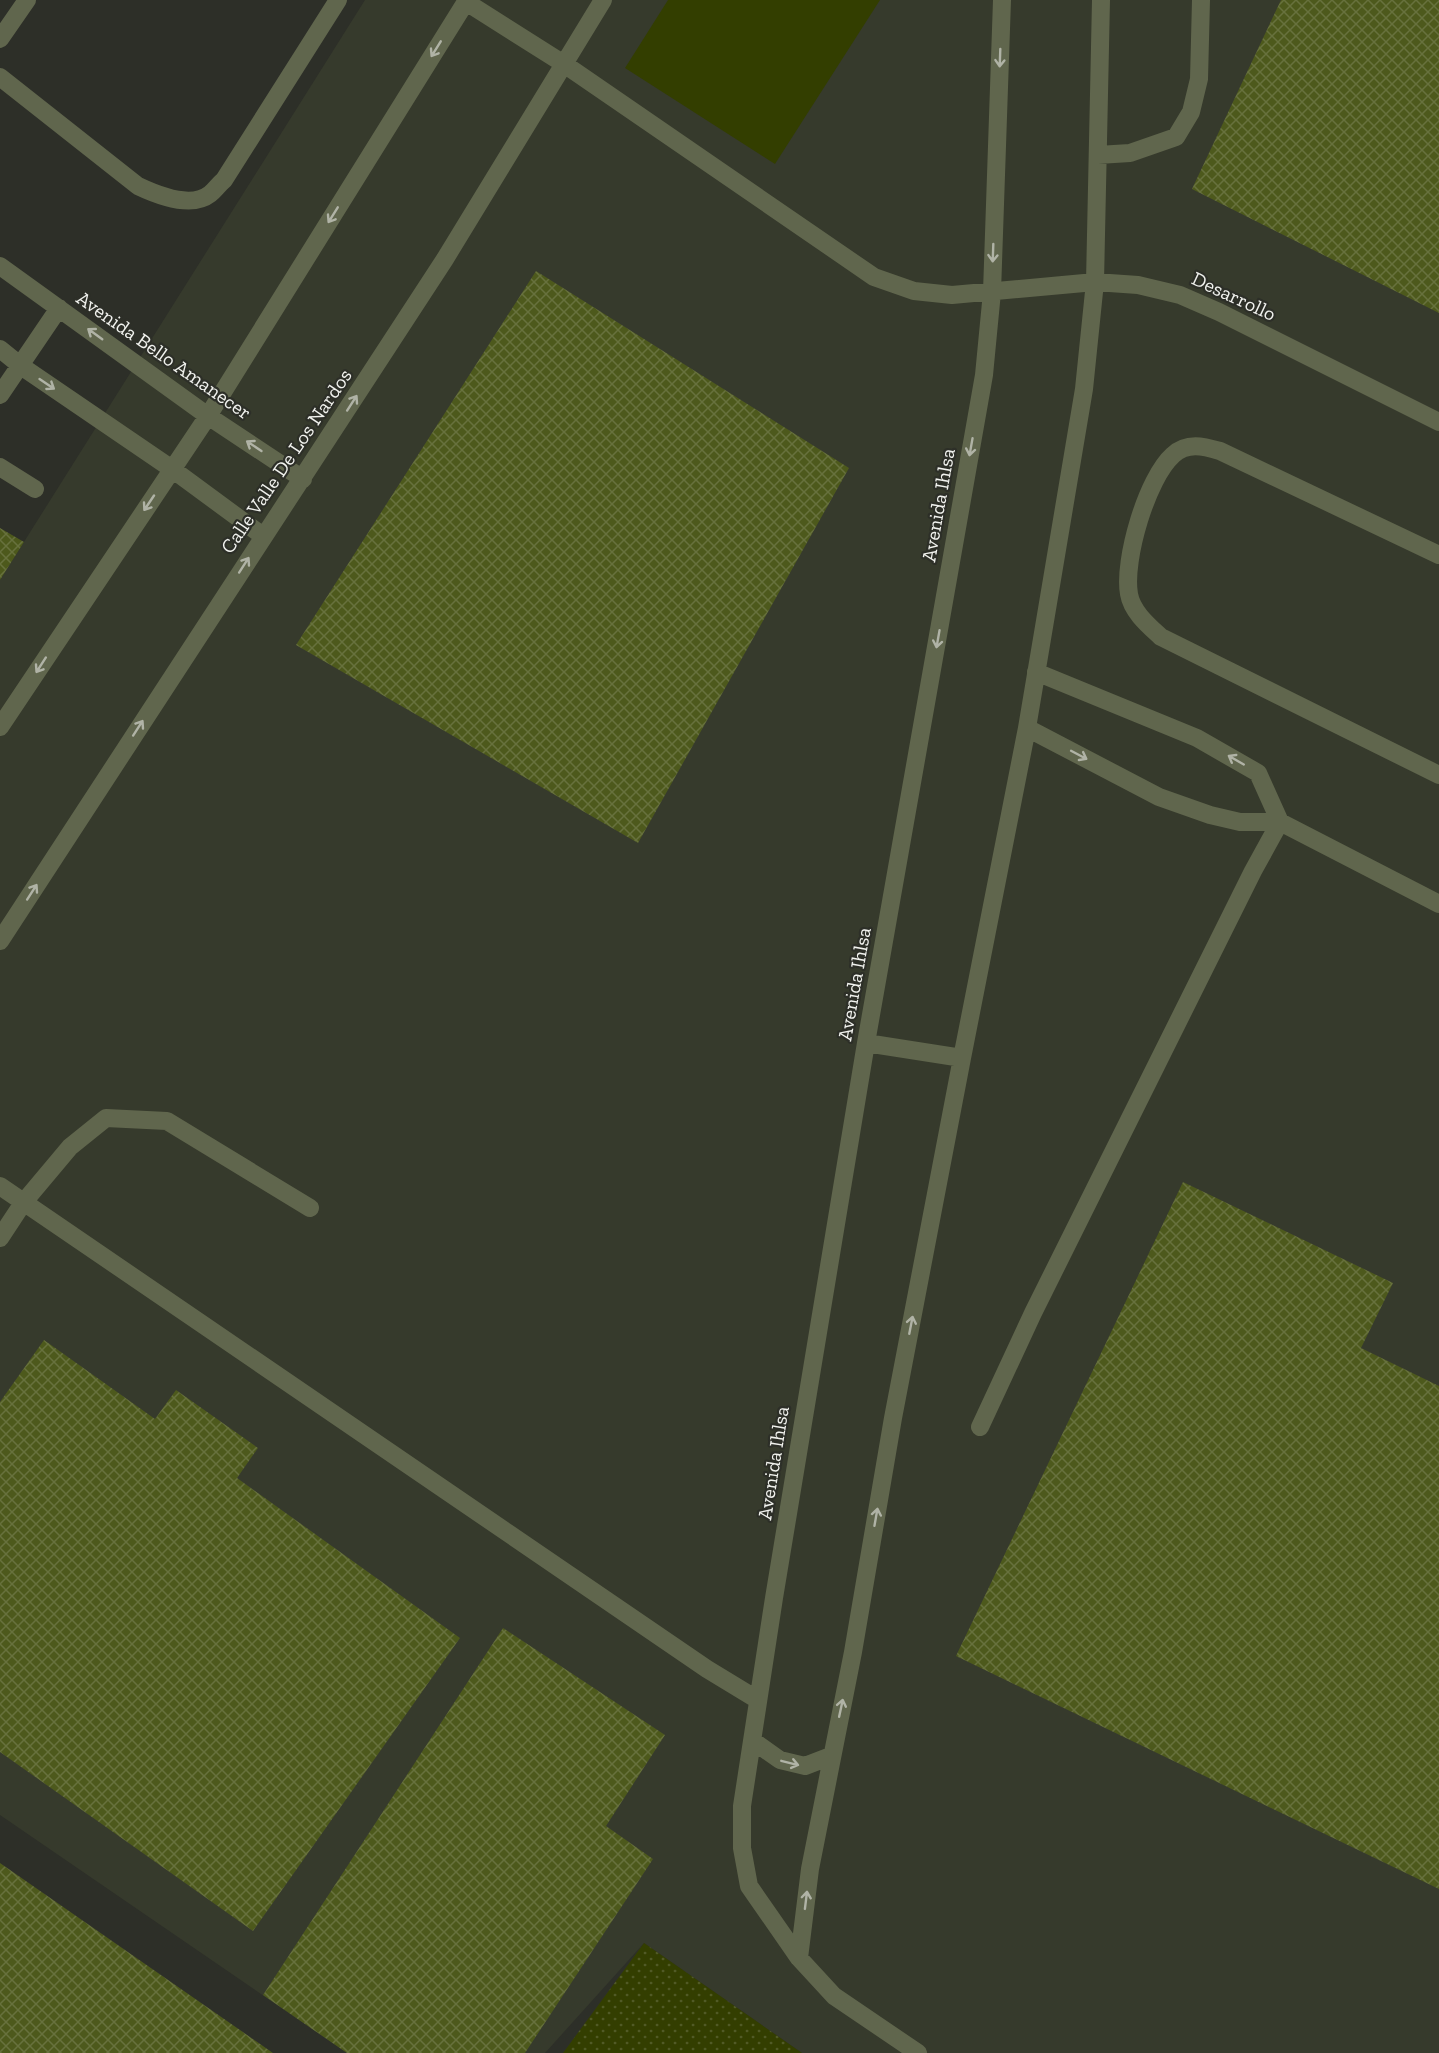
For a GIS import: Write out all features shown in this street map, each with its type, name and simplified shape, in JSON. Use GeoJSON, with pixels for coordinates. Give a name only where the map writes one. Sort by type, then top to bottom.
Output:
{"type":"FeatureCollection","features":[{"type":"Feature","properties":{"kind":"street"},"geometry":{"type":"LineString","coordinates":[[0,39],[27,0]]}},
{"type":"Feature","properties":{"kind":"street"},"geometry":{"type":"LineString","coordinates":[[0,77],[138,186],[163,197],[187,200],[208,195],[224,180],[338,0]]}},
{"type":"Feature","properties":{"kind":"street","name":"Calle Valle De Los Nardos"},"geometry":{"type":"LineString","coordinates":[[0,941],[445,259],[603,0]]}},
{"type":"Feature","properties":{"kind":"street","name":"Avenida Ihlsa"},"geometry":{"type":"LineString","coordinates":[[918,2053],[834,1996],[799,1958],[748,1886],[742,1848],[742,1806],[866,1043],[984,375],[992,292],[1002,0]]}},
{"type":"Feature","properties":{"kind":"street"},"geometry":{"type":"LineString","coordinates":[[799,1958],[810,1869],[853,1652],[893,1418],[1027,728],[1084,389],[1095,282],[1101,0]]}},
{"type":"Feature","properties":{"kind":"street"},"geometry":{"type":"LineString","coordinates":[[1098,155],[1130,153],[1176,137],[1191,112],[1199,79],[1201,0]]}},
{"type":"Feature","properties":{"kind":"street"},"geometry":{"type":"LineString","coordinates":[[0,727],[208,416],[467,1]]}},
{"type":"Feature","properties":{"kind":"street","name":"Desarrollo"},"geometry":{"type":"LineString","coordinates":[[467,1],[564,64],[874,277],[914,291],[951,295],[1095,282],[1138,285],[1180,295],[1219,312],[1439,422]]}},
{"type":"Feature","properties":{"kind":"street","name":"Avenida Bello Amanecer"},"geometry":{"type":"LineString","coordinates":[[0,266],[208,416],[303,479]]}},
{"type":"Feature","properties":{"kind":"street"},"geometry":{"type":"LineString","coordinates":[[0,395],[59,308]]}},
{"type":"Feature","properties":{"kind":"street"},"geometry":{"type":"LineString","coordinates":[[0,349],[21,366],[172,469],[263,536]]}},
{"type":"Feature","properties":{"kind":"street"},"geometry":{"type":"LineString","coordinates":[[1439,555],[1220,451],[1196,444],[1173,454],[1156,477],[1140,517],[1128,563],[1128,574],[1129,595],[1140,618],[1161,637],[1439,775]]}},
{"type":"Feature","properties":{"kind":"street"},"geometry":{"type":"LineString","coordinates":[[0,467],[35,489]]}},
{"type":"Feature","properties":{"kind":"street"},"geometry":{"type":"LineString","coordinates":[[1036,672],[1197,738],[1258,773],[1280,822]]}},
{"type":"Feature","properties":{"kind":"street"},"geometry":{"type":"LineString","coordinates":[[1027,728],[1158,797],[1210,815],[1240,822],[1280,822],[1439,904]]}},
{"type":"Feature","properties":{"kind":"street"},"geometry":{"type":"LineString","coordinates":[[980,1427],[1033,1313],[1252,871],[1280,822]]}},
{"type":"Feature","properties":{"kind":"street"},"geometry":{"type":"LineString","coordinates":[[866,1043],[962,1058]]}},
{"type":"Feature","properties":{"kind":"street"},"geometry":{"type":"LineString","coordinates":[[0,1238],[24,1203],[70,1147],[106,1118],[167,1120],[310,1208]]}},
{"type":"Feature","properties":{"kind":"street"},"geometry":{"type":"LineString","coordinates":[[0,1186],[697,1662],[758,1700]]}},
{"type":"Feature","properties":{"kind":"street"},"geometry":{"type":"LineString","coordinates":[[753,1741],[780,1760],[805,1766],[831,1756]]}},
{"type":"Feature","properties":{"kind":"shaded area"},"geometry":{"type":"Polygon","coordinates":[[[365,0],[1439,0],[1439,2053],[802,2053],[644,1943],[545,2053],[347,2053],[0,1815],[0,580],[365,0]]]}},
{"type":"Feature","properties":{"kind":"green space"},"geometry":{"type":"Polygon","coordinates":[[[668,0],[880,0],[775,164],[625,68],[668,0]]]}},
{"type":"Feature","properties":{"kind":"green space"},"geometry":{"type":"Polygon","coordinates":[[[644,1943],[802,2053],[563,2053],[644,1943]]]}},
{"type":"Feature","properties":{"kind":"building"},"geometry":{"type":"Polygon","coordinates":[[[1281,0],[1439,0],[1439,313],[1192,189],[1281,0]]]}},
{"type":"Feature","properties":{"kind":"building"},"geometry":{"type":"Polygon","coordinates":[[[536,271],[849,468],[638,843],[296,645],[536,271]]]}},
{"type":"Feature","properties":{"kind":"building"},"geometry":{"type":"Polygon","coordinates":[[[0,528],[24,542],[0,580],[0,528]]]}},
{"type":"Feature","properties":{"kind":"building"},"geometry":{"type":"Polygon","coordinates":[[[1183,1182],[1393,1283],[1361,1348],[1439,1386],[1439,1889],[956,1656],[1183,1182]]]}},
{"type":"Feature","properties":{"kind":"building"},"geometry":{"type":"Polygon","coordinates":[[[44,1340],[155,1419],[176,1390],[258,1448],[237,1478],[460,1638],[253,1931],[0,1752],[0,1402],[44,1340]]]}},
{"type":"Feature","properties":{"kind":"building"},"geometry":{"type":"Polygon","coordinates":[[[503,1628],[665,1735],[606,1826],[653,1859],[525,2053],[347,2053],[263,1995],[503,1628]]]}},
{"type":"Feature","properties":{"kind":"building"},"geometry":{"type":"Polygon","coordinates":[[[0,1863],[273,2053],[0,2053],[0,1863]]]}}]}
